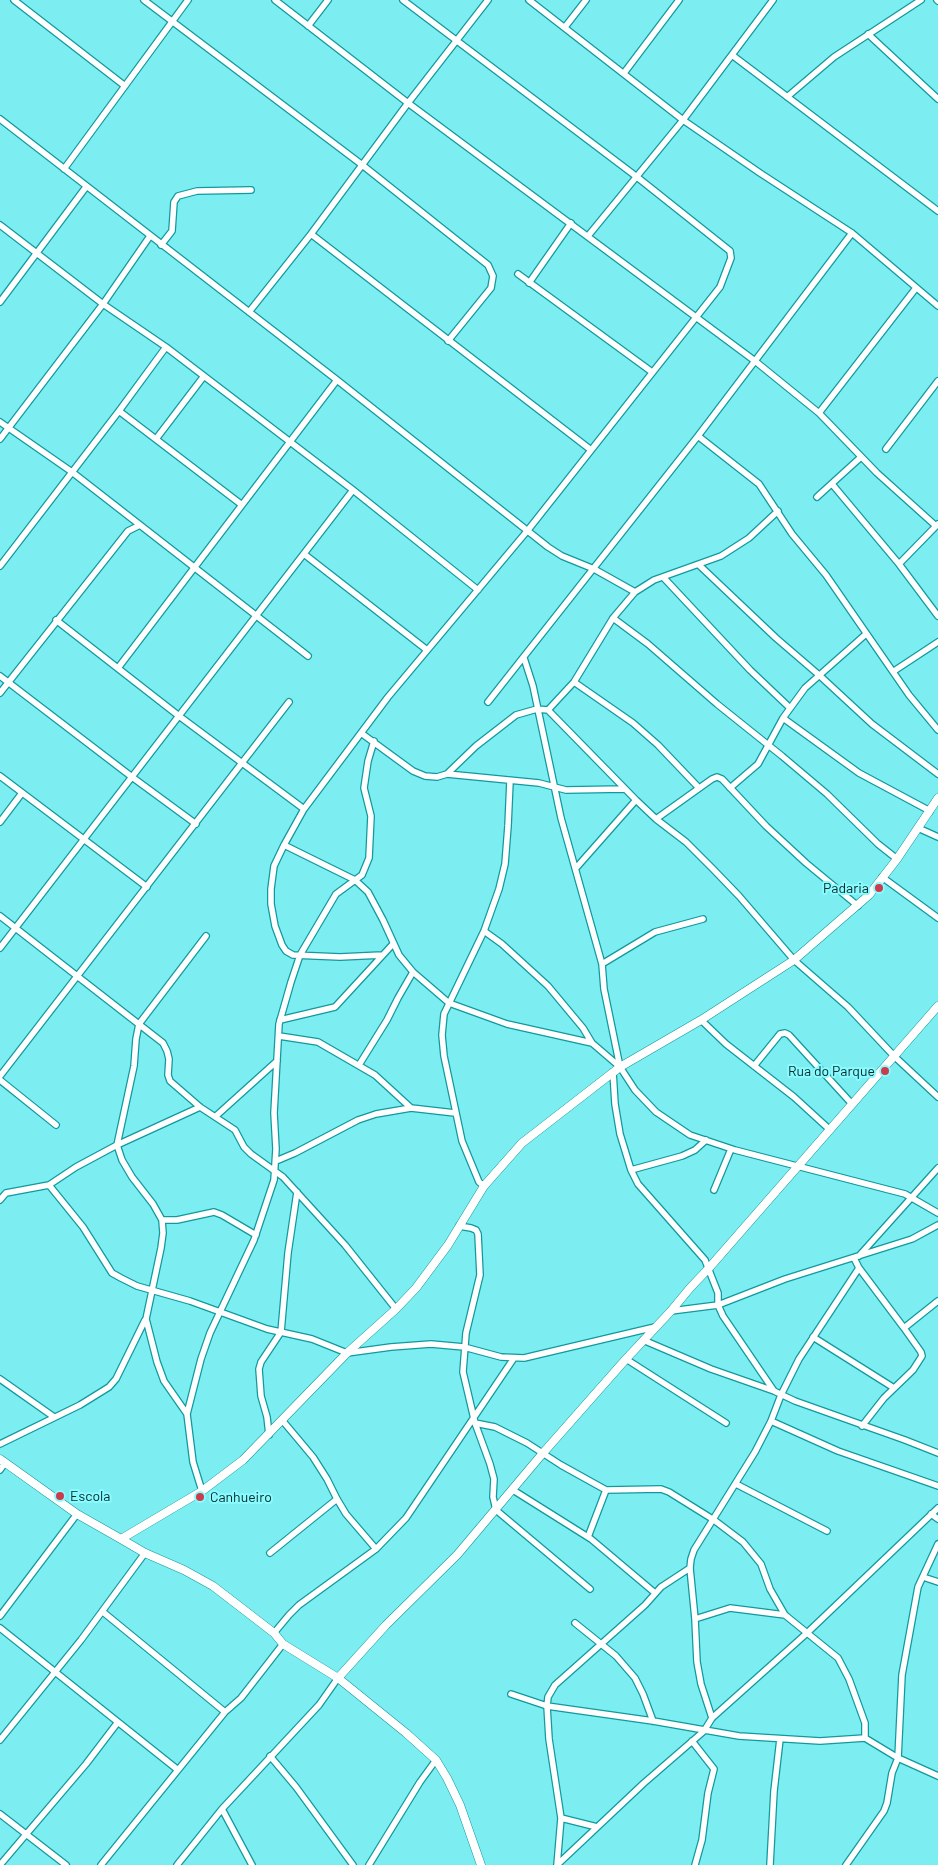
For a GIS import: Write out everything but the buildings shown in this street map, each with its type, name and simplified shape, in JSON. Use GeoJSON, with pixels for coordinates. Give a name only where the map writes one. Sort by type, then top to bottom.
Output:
{"type":"FeatureCollection","features":[{"type":"Feature","properties":{"kind":"street"},"geometry":{"type":"LineString","coordinates":[[14,0],[125,86]]}},
{"type":"Feature","properties":{"kind":"street"},"geometry":{"type":"LineString","coordinates":[[144,0],[361,164],[488,265],[493,276],[490,288],[448,341]]}},
{"type":"Feature","properties":{"kind":"street"},"geometry":{"type":"LineString","coordinates":[[64,169],[188,0]]}},
{"type":"Feature","properties":{"kind":"street"},"geometry":{"type":"LineString","coordinates":[[275,0],[408,103],[755,361],[819,413],[861,457],[937,525],[900,564]]}},
{"type":"Feature","properties":{"kind":"street"},"geometry":{"type":"LineString","coordinates":[[308,26],[328,0]]}},
{"type":"Feature","properties":{"kind":"street"},"geometry":{"type":"LineString","coordinates":[[382,955],[340,957],[293,955],[286,951],[275,926],[271,904],[274,866],[284,845],[304,809],[388,697],[528,530],[720,287],[729,268],[731,258],[730,251],[637,177],[403,0]]}},
{"type":"Feature","properties":{"kind":"street"},"geometry":{"type":"LineString","coordinates":[[249,312],[311,234],[361,164],[488,0]]}},
{"type":"Feature","properties":{"kind":"street"},"geometry":{"type":"LineString","coordinates":[[529,0],[683,120],[760,173],[852,232],[938,306]]}},
{"type":"Feature","properties":{"kind":"street"},"geometry":{"type":"LineString","coordinates":[[565,27],[586,0]]}},
{"type":"Feature","properties":{"kind":"street"},"geometry":{"type":"LineString","coordinates":[[624,73],[679,0]]}},
{"type":"Feature","properties":{"kind":"street"},"geometry":{"type":"LineString","coordinates":[[588,236],[683,120],[772,0]]}},
{"type":"Feature","properties":{"kind":"street"},"geometry":{"type":"LineString","coordinates":[[787,97],[834,57],[921,0]]}},
{"type":"Feature","properties":{"kind":"street"},"geometry":{"type":"LineString","coordinates":[[868,34],[938,99]]}},
{"type":"Feature","properties":{"kind":"street"},"geometry":{"type":"LineString","coordinates":[[732,55],[938,211]]}},
{"type":"Feature","properties":{"kind":"street"},"geometry":{"type":"LineString","coordinates":[[0,120],[337,380],[548,546],[562,556],[594,569],[635,592]]}},
{"type":"Feature","properties":{"kind":"street"},"geometry":{"type":"LineString","coordinates":[[0,302],[86,187]]}},
{"type":"Feature","properties":{"kind":"street"},"geometry":{"type":"LineString","coordinates":[[161,244],[172,231],[174,202],[178,196],[197,190],[251,190]]}},
{"type":"Feature","properties":{"kind":"street"},"geometry":{"type":"LineString","coordinates":[[529,282],[571,223]]}},
{"type":"Feature","properties":{"kind":"street"},"geometry":{"type":"LineString","coordinates":[[0,224],[103,304],[166,347],[353,490],[478,590]]}},
{"type":"Feature","properties":{"kind":"street"},"geometry":{"type":"LineString","coordinates":[[488,702],[698,436],[852,232]]}},
{"type":"Feature","properties":{"kind":"street"},"geometry":{"type":"LineString","coordinates":[[311,234],[591,450]]}},
{"type":"Feature","properties":{"kind":"street"},"geometry":{"type":"LineString","coordinates":[[0,439],[103,304],[150,236]]}},
{"type":"Feature","properties":{"kind":"street"},"geometry":{"type":"LineString","coordinates":[[518,274],[652,372]]}},
{"type":"Feature","properties":{"kind":"street"},"geometry":{"type":"LineString","coordinates":[[819,413],[916,288]]}},
{"type":"Feature","properties":{"kind":"street"},"geometry":{"type":"LineString","coordinates":[[0,566],[166,347]]}},
{"type":"Feature","properties":{"kind":"street"},"geometry":{"type":"LineString","coordinates":[[156,439],[204,376]]}},
{"type":"Feature","properties":{"kind":"street"},"geometry":{"type":"LineString","coordinates":[[118,668],[337,380]]}},
{"type":"Feature","properties":{"kind":"street"},"geometry":{"type":"LineString","coordinates":[[886,449],[938,381]]}},
{"type":"Feature","properties":{"kind":"street"},"geometry":{"type":"LineString","coordinates":[[119,411],[242,505]]}},
{"type":"Feature","properties":{"kind":"street"},"geometry":{"type":"LineString","coordinates":[[0,422],[72,472],[308,656]]}},
{"type":"Feature","properties":{"kind":"street"},"geometry":{"type":"LineString","coordinates":[[698,436],[759,484],[792,534],[826,576],[909,695],[938,730]]}},
{"type":"Feature","properties":{"kind":"street"},"geometry":{"type":"LineString","coordinates":[[817,497],[861,457]]}},
{"type":"Feature","properties":{"kind":"street"},"geometry":{"type":"LineString","coordinates":[[832,484],[900,564],[938,616]]}},
{"type":"Feature","properties":{"kind":"street"},"geometry":{"type":"LineString","coordinates":[[0,948],[353,490]]}},
{"type":"Feature","properties":{"kind":"street"},"geometry":{"type":"LineString","coordinates":[[548,710],[574,682],[613,618],[635,592],[646,584],[721,556],[749,538],[778,512]]}},
{"type":"Feature","properties":{"kind":"street"},"geometry":{"type":"LineString","coordinates":[[128,531],[129,516]]}},
{"type":"Feature","properties":{"kind":"street"},"geometry":{"type":"LineString","coordinates":[[0,693],[128,531],[140,525]]}},
{"type":"Feature","properties":{"kind":"street"},"geometry":{"type":"LineString","coordinates":[[304,554],[427,650]]}},
{"type":"Feature","properties":{"kind":"street"},"geometry":{"type":"LineString","coordinates":[[699,565],[776,638],[872,724],[938,774]]}},
{"type":"Feature","properties":{"kind":"street"},"geometry":{"type":"LineString","coordinates":[[663,577],[750,670],[790,708]]}},
{"type":"Feature","properties":{"kind":"street"},"geometry":{"type":"LineString","coordinates":[[613,618],[648,644],[710,698],[827,794],[878,844],[897,859]]}},
{"type":"Feature","properties":{"kind":"street"},"geometry":{"type":"LineString","coordinates":[[56,620],[179,716],[304,809]]}},
{"type":"Feature","properties":{"kind":"street"},"geometry":{"type":"LineString","coordinates":[[730,788],[758,764],[783,718],[805,688],[866,634]]}},
{"type":"Feature","properties":{"kind":"street"},"geometry":{"type":"LineString","coordinates":[[894,672],[938,642]]}},
{"type":"Feature","properties":{"kind":"street"},"geometry":{"type":"LineString","coordinates":[[524,658],[533,686],[561,818],[602,964],[616,1070],[616,1104],[620,1134],[631,1170],[638,1184],[705,1260],[718,1293],[718,1305],[735,1334],[774,1391]]}},
{"type":"Feature","properties":{"kind":"street"},"geometry":{"type":"LineString","coordinates":[[0,676],[196,824]]}},
{"type":"Feature","properties":{"kind":"street"},"geometry":{"type":"LineString","coordinates":[[574,682],[633,723],[658,745],[699,788]]}},
{"type":"Feature","properties":{"kind":"street"},"geometry":{"type":"LineString","coordinates":[[0,1076],[243,764],[289,702]]}},
{"type":"Feature","properties":{"kind":"street"},"geometry":{"type":"LineString","coordinates":[[361,733],[413,771],[437,778],[447,774],[476,746],[516,715],[537,709],[548,710],[624,789],[656,819],[686,842],[733,889],[794,960],[848,1007],[894,1056],[938,1097]]}},
{"type":"Feature","properties":{"kind":"street"},"geometry":{"type":"LineString","coordinates":[[783,718],[859,773],[930,811]]}},
{"type":"Feature","properties":{"kind":"street"},"geometry":{"type":"LineString","coordinates":[[202,1491],[193,1462],[187,1414],[201,1359],[219,1311],[256,1235],[274,1180],[276,1161],[274,1113],[280,1020],[300,955],[336,894],[362,875],[369,858],[371,816],[364,788],[368,761],[374,741]]}},
{"type":"Feature","properties":{"kind":"street"},"geometry":{"type":"LineString","coordinates":[[447,774],[554,786],[566,790],[624,789]]}},
{"type":"Feature","properties":{"kind":"street"},"geometry":{"type":"LineString","coordinates":[[0,776],[147,887]]}},
{"type":"Feature","properties":{"kind":"street"},"geometry":{"type":"LineString","coordinates":[[656,819],[717,777],[722,779],[766,826],[806,863],[858,906]]}},
{"type":"Feature","properties":{"kind":"street"},"geometry":{"type":"LineString","coordinates":[[484,1186],[479,1182],[462,1142],[444,1056],[442,1034],[444,1014],[484,931],[499,889],[508,826],[510,781]]}},
{"type":"Feature","properties":{"kind":"street"},"geometry":{"type":"LineString","coordinates":[[0,822],[22,793]]}},
{"type":"Feature","properties":{"kind":"street"},"geometry":{"type":"LineString","coordinates":[[121,1539],[202,1491],[243,1460],[269,1435],[347,1353],[396,1309],[416,1288],[435,1264],[484,1186],[522,1143],[616,1070],[701,1020],[794,960],[858,906],[897,859],[938,798]]}},
{"type":"Feature","properties":{"kind":"street"},"geometry":{"type":"LineString","coordinates":[[576,868],[636,800]]}},
{"type":"Feature","properties":{"kind":"street"},"geometry":{"type":"LineString","coordinates":[[918,828],[938,837]]}},
{"type":"Feature","properties":{"kind":"street"},"geometry":{"type":"LineString","coordinates":[[284,845],[356,880],[368,892],[384,920],[393,944],[400,955],[413,972],[449,1003],[507,1024],[592,1043]]}},
{"type":"Feature","properties":{"kind":"street"},"geometry":{"type":"LineString","coordinates":[[882,877],[938,918]]}},
{"type":"Feature","properties":{"kind":"street"},"geometry":{"type":"LineString","coordinates":[[0,916],[163,1043],[167,1051],[170,1081],[200,1107],[216,1116],[234,1130],[244,1147],[275,1171],[296,1192],[345,1245],[396,1309]]}},
{"type":"Feature","properties":{"kind":"street"},"geometry":{"type":"LineString","coordinates":[[602,964],[655,932],[703,919]]}},
{"type":"Feature","properties":{"kind":"street"},"geometry":{"type":"LineString","coordinates":[[484,931],[502,944],[548,986],[583,1028],[592,1043],[656,1112],[690,1135],[731,1148],[912,1196],[938,1213]]}},
{"type":"Feature","properties":{"kind":"street"},"geometry":{"type":"LineString","coordinates":[[0,1444],[80,1405],[110,1388],[116,1380],[146,1319],[161,1248],[162,1220],[153,1204],[132,1177],[122,1160],[117,1145],[134,1066],[139,1024],[206,936]]}},
{"type":"Feature","properties":{"kind":"street"},"geometry":{"type":"LineString","coordinates":[[280,1020],[335,1007],[393,944]]}},
{"type":"Feature","properties":{"kind":"street"},"geometry":{"type":"LineString","coordinates":[[359,1065],[387,1020],[413,972]]}},
{"type":"Feature","properties":{"kind":"street"},"geometry":{"type":"LineString","coordinates":[[177,1865],[222,1809],[319,1705],[338,1678],[386,1625],[457,1555],[626,1359],[671,1311],[938,1006]]}},
{"type":"Feature","properties":{"kind":"street"},"geometry":{"type":"LineString","coordinates":[[701,1020],[726,1044],[794,1097],[829,1129]]}},
{"type":"Feature","properties":{"kind":"street"},"geometry":{"type":"LineString","coordinates":[[754,1066],[780,1034],[785,1033],[852,1104]]}},
{"type":"Feature","properties":{"kind":"street"},"geometry":{"type":"LineString","coordinates":[[279,1036],[318,1042],[375,1075],[411,1108]]}},
{"type":"Feature","properties":{"kind":"street"},"geometry":{"type":"LineString","coordinates":[[216,1116],[277,1061]]}},
{"type":"Feature","properties":{"kind":"street"},"geometry":{"type":"LineString","coordinates":[[0,1080],[56,1125]]}},
{"type":"Feature","properties":{"kind":"street"},"geometry":{"type":"LineString","coordinates":[[0,1200],[6,1193],[49,1186],[76,1167],[117,1145],[200,1107]]}},
{"type":"Feature","properties":{"kind":"street"},"geometry":{"type":"LineString","coordinates":[[276,1161],[358,1120],[376,1114],[411,1108],[455,1112]]}},
{"type":"Feature","properties":{"kind":"street"},"geometry":{"type":"LineString","coordinates":[[631,1170],[682,1156],[695,1150],[706,1140]]}},
{"type":"Feature","properties":{"kind":"street"},"geometry":{"type":"LineString","coordinates":[[714,1190],[731,1148]]}},
{"type":"Feature","properties":{"kind":"street"},"geometry":{"type":"LineString","coordinates":[[856,1257],[938,1168]]}},
{"type":"Feature","properties":{"kind":"street"},"geometry":{"type":"LineString","coordinates":[[49,1186],[83,1227],[112,1273],[137,1286],[281,1332],[312,1339],[347,1353],[431,1344],[464,1347],[501,1357],[514,1358],[534,1356],[655,1327]]}},
{"type":"Feature","properties":{"kind":"street"},"geometry":{"type":"LineString","coordinates":[[269,1435],[261,1396],[259,1369],[260,1362],[281,1332],[296,1192]]}},
{"type":"Feature","properties":{"kind":"street"},"geometry":{"type":"LineString","coordinates":[[162,1220],[177,1220],[214,1212],[256,1235]]}},
{"type":"Feature","properties":{"kind":"street"},"geometry":{"type":"LineString","coordinates":[[671,1311],[718,1305],[785,1279],[912,1239],[938,1225]]}},
{"type":"Feature","properties":{"kind":"street"},"geometry":{"type":"LineString","coordinates":[[459,1226],[476,1230],[479,1244],[480,1275],[464,1347],[463,1372],[474,1421],[494,1480],[496,1510],[590,1589]]}},
{"type":"Feature","properties":{"kind":"street"},"geometry":{"type":"LineString","coordinates":[[856,1257],[858,1268],[904,1328],[922,1356],[913,1370],[894,1388],[862,1426]]}},
{"type":"Feature","properties":{"kind":"street"},"geometry":{"type":"LineString","coordinates":[[712,1718],[698,1668],[690,1568],[694,1550],[736,1484],[771,1421],[781,1395],[813,1337],[858,1268]]}},
{"type":"Feature","properties":{"kind":"street"},"geometry":{"type":"LineString","coordinates":[[904,1328],[938,1301]]}},
{"type":"Feature","properties":{"kind":"street"},"geometry":{"type":"LineString","coordinates":[[146,1319],[164,1381],[187,1414]]}},
{"type":"Feature","properties":{"kind":"street"},"geometry":{"type":"LineString","coordinates":[[813,1337],[894,1388]]}},
{"type":"Feature","properties":{"kind":"street"},"geometry":{"type":"LineString","coordinates":[[643,1340],[711,1369],[938,1453]]}},
{"type":"Feature","properties":{"kind":"street"},"geometry":{"type":"LineString","coordinates":[[274,1633],[300,1605],[376,1549],[406,1518],[474,1421],[514,1358]]}},
{"type":"Feature","properties":{"kind":"street"},"geometry":{"type":"LineString","coordinates":[[626,1359],[726,1423]]}},
{"type":"Feature","properties":{"kind":"street"},"geometry":{"type":"LineString","coordinates":[[0,1379],[54,1417]]}},
{"type":"Feature","properties":{"kind":"street"},"geometry":{"type":"LineString","coordinates":[[282,1420],[313,1457],[346,1514],[376,1549]]}},
{"type":"Feature","properties":{"kind":"street"},"geometry":{"type":"LineString","coordinates":[[474,1421],[495,1427],[527,1443],[590,1483],[606,1490],[662,1490],[679,1497],[714,1520],[742,1542],[761,1564],[770,1589],[785,1614],[838,1658],[849,1679],[865,1723],[865,1738]]}},
{"type":"Feature","properties":{"kind":"street"},"geometry":{"type":"LineString","coordinates":[[771,1421],[838,1451],[938,1486]]}},
{"type":"Feature","properties":{"kind":"street"},"geometry":{"type":"LineString","coordinates":[[2,1464],[78,1514],[145,1553],[184,1570],[213,1586],[274,1633],[282,1644],[338,1678],[406,1733],[436,1760],[447,1778],[460,1805],[481,1865]]}},
{"type":"Feature","properties":{"kind":"street"},"geometry":{"type":"LineString","coordinates":[[736,1484],[827,1531]]}},
{"type":"Feature","properties":{"kind":"street"},"geometry":{"type":"LineString","coordinates":[[513,1490],[588,1537],[655,1592]]}},
{"type":"Feature","properties":{"kind":"street"},"geometry":{"type":"LineString","coordinates":[[588,1537],[606,1490]]}},
{"type":"Feature","properties":{"kind":"street"},"geometry":{"type":"LineString","coordinates":[[270,1553],[336,1499]]}},
{"type":"Feature","properties":{"kind":"street"},"geometry":{"type":"LineString","coordinates":[[557,1865],[704,1731],[712,1718],[807,1633],[938,1508]]}},
{"type":"Feature","properties":{"kind":"street"},"geometry":{"type":"LineString","coordinates":[[0,1616],[78,1514]]}},
{"type":"Feature","properties":{"kind":"street"},"geometry":{"type":"LineString","coordinates":[[931,1514],[938,1519]]}},
{"type":"Feature","properties":{"kind":"street"},"geometry":{"type":"LineString","coordinates":[[846,1865],[886,1807],[892,1773],[898,1758],[902,1675],[918,1587],[938,1544]]}},
{"type":"Feature","properties":{"kind":"street"},"geometry":{"type":"LineString","coordinates":[[0,1740],[56,1672],[145,1553]]}},
{"type":"Feature","properties":{"kind":"street"},"geometry":{"type":"LineString","coordinates":[[557,1865],[561,1818],[549,1739],[548,1697],[555,1684],[645,1605],[655,1592],[690,1568]]}},
{"type":"Feature","properties":{"kind":"street"},"geometry":{"type":"LineString","coordinates":[[923,1577],[938,1582]]}},
{"type":"Feature","properties":{"kind":"street"},"geometry":{"type":"LineString","coordinates":[[695,1620],[730,1608],[785,1614]]}},
{"type":"Feature","properties":{"kind":"street"},"geometry":{"type":"LineString","coordinates":[[102,1612],[225,1712]]}},
{"type":"Feature","properties":{"kind":"street"},"geometry":{"type":"LineString","coordinates":[[575,1622],[616,1656],[635,1678],[653,1721]]}},
{"type":"Feature","properties":{"kind":"street"},"geometry":{"type":"LineString","coordinates":[[0,1628],[178,1770]]}},
{"type":"Feature","properties":{"kind":"street"},"geometry":{"type":"LineString","coordinates":[[101,1865],[225,1712],[241,1698],[282,1644]]}},
{"type":"Feature","properties":{"kind":"street"},"geometry":{"type":"LineString","coordinates":[[511,1694],[547,1706],[653,1721],[704,1731],[780,1739],[836,1741],[865,1738],[898,1758],[938,1776]]}},
{"type":"Feature","properties":{"kind":"street"},"geometry":{"type":"LineString","coordinates":[[0,1865],[86,1764],[118,1722]]}},
{"type":"Feature","properties":{"kind":"street"},"geometry":{"type":"LineString","coordinates":[[770,1865],[774,1791],[780,1739]]}},
{"type":"Feature","properties":{"kind":"street"},"geometry":{"type":"LineString","coordinates":[[692,1741],[714,1769],[708,1793],[702,1840],[695,1865]]}},
{"type":"Feature","properties":{"kind":"street"},"geometry":{"type":"LineString","coordinates":[[270,1756],[296,1787],[353,1865]]}},
{"type":"Feature","properties":{"kind":"street"},"geometry":{"type":"LineString","coordinates":[[370,1865],[420,1782],[436,1760]]}},
{"type":"Feature","properties":{"kind":"street"},"geometry":{"type":"LineString","coordinates":[[222,1809],[252,1865]]}},
{"type":"Feature","properties":{"kind":"street"},"geometry":{"type":"LineString","coordinates":[[0,1814],[66,1865]]}},
{"type":"Feature","properties":{"kind":"street"},"geometry":{"type":"LineString","coordinates":[[561,1818],[597,1827]]}},
{"type":"Feature","properties":{"kind":"place","name":"Padaria"},"geometry":{"type":"Point","coordinates":[879,888]}},
{"type":"Feature","properties":{"kind":"place","name":"Rua do Parque"},"geometry":{"type":"Point","coordinates":[885,1071]}},
{"type":"Feature","properties":{"kind":"place","name":"Escola"},"geometry":{"type":"Point","coordinates":[60,1496]}},
{"type":"Feature","properties":{"kind":"place","name":"Canhueiro"},"geometry":{"type":"Point","coordinates":[200,1497]}}]}
